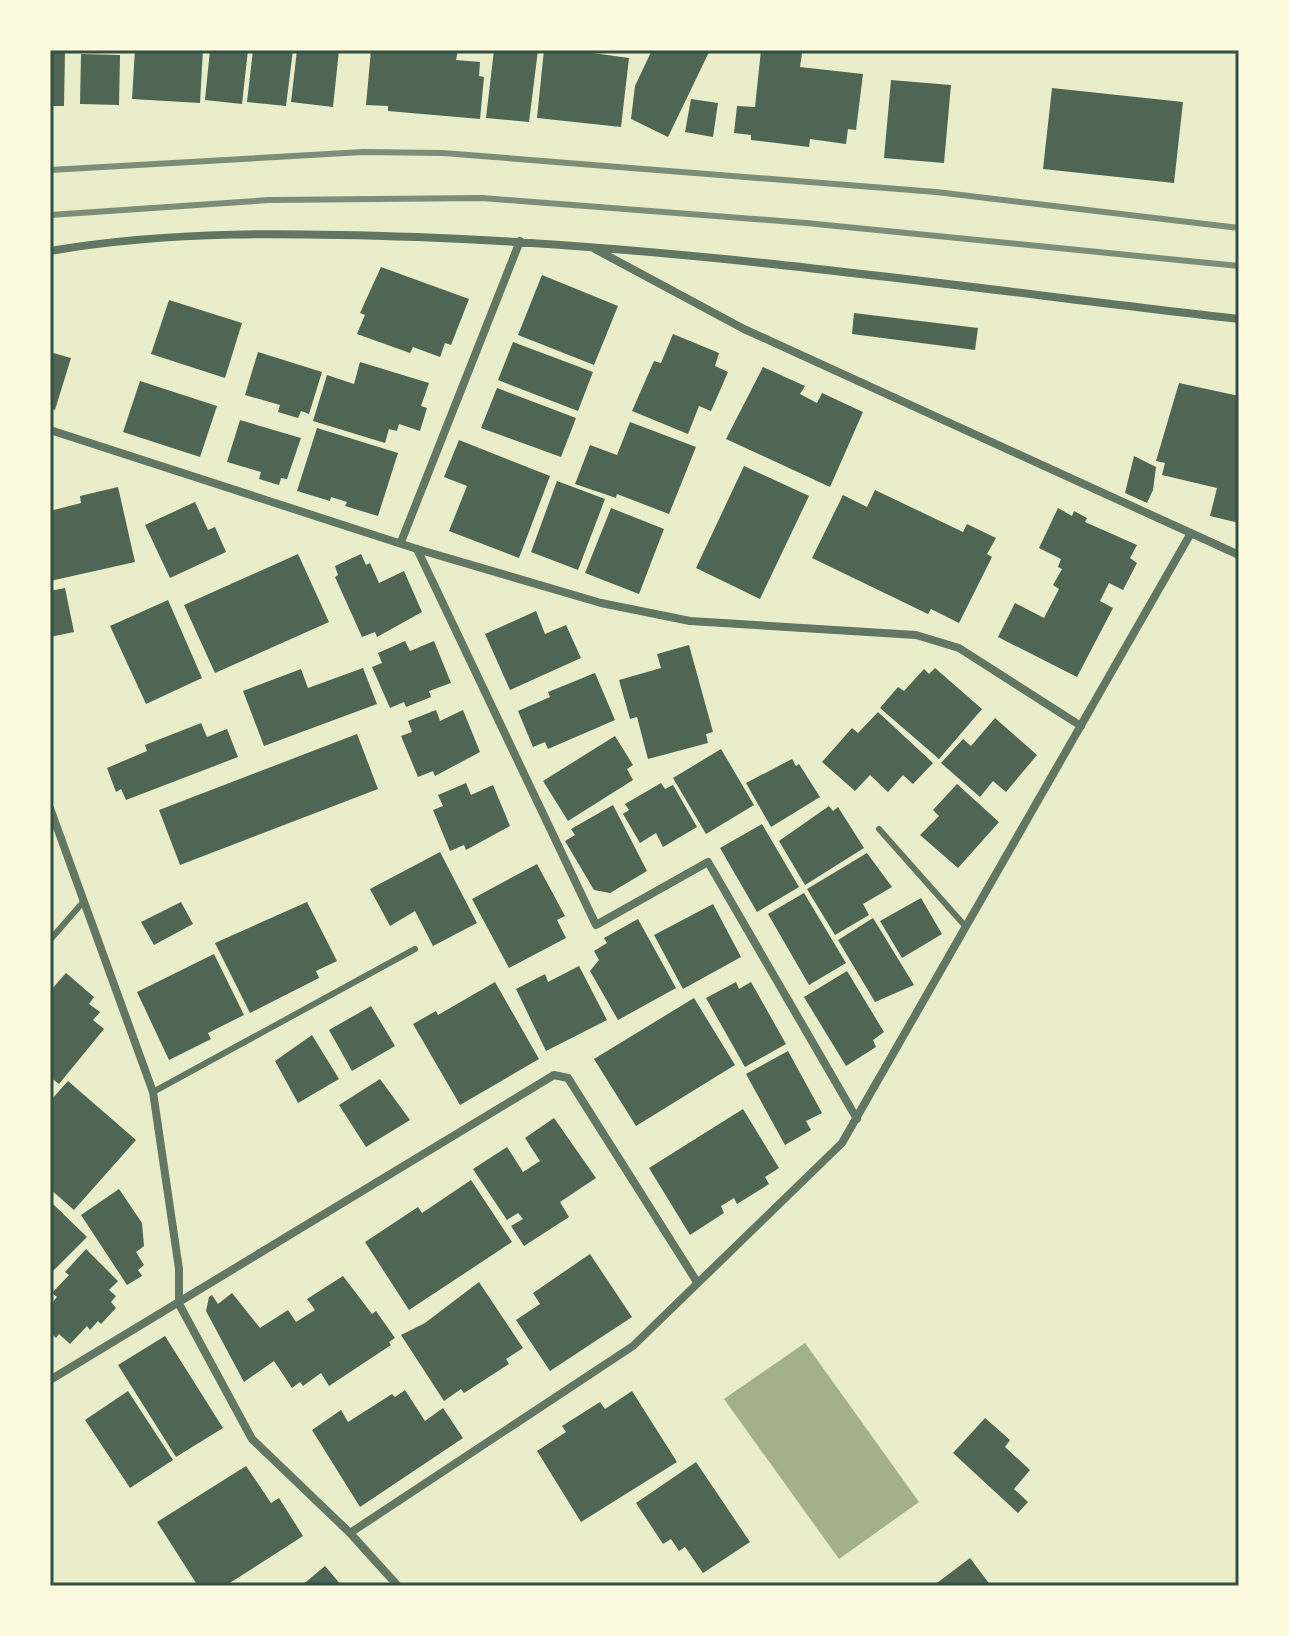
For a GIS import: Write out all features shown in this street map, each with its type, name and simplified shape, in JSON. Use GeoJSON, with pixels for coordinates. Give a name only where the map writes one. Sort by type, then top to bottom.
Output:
{"type":"FeatureCollection","features":[{"type":"Feature","properties":{"kind":"street"},"geometry":{"type":"LineString","coordinates":[[50,251],[102,242],[263,232],[520,241],[589,246],[1239,319]]}},
{"type":"Feature","properties":{"kind":"street"},"geometry":{"type":"LineString","coordinates":[[401,542],[520,241]]}},
{"type":"Feature","properties":{"kind":"street"},"geometry":{"type":"LineString","coordinates":[[589,246],[744,329],[1239,555]]}},
{"type":"Feature","properties":{"kind":"street"},"geometry":{"type":"LineString","coordinates":[[50,430],[417,549],[601,603],[690,621],[916,635],[959,648],[1081,726]]}},
{"type":"Feature","properties":{"kind":"street"},"geometry":{"type":"LineString","coordinates":[[350,1533],[633,1346],[842,1143],[1191,533]]}},
{"type":"Feature","properties":{"kind":"street"},"geometry":{"type":"LineString","coordinates":[[417,549],[596,925],[708,862],[857,1119]]}},
{"type":"Feature","properties":{"kind":"street"},"geometry":{"type":"LineString","coordinates":[[50,808],[153,1092],[179,1269],[179,1304],[252,1439],[350,1533],[398,1586]]}},
{"type":"Feature","properties":{"kind":"street"},"geometry":{"type":"LineString","coordinates":[[51,1379],[554,1075],[568,1078],[697,1282]]}},
{"type":"Feature","properties":{"kind":"lane"},"geometry":{"type":"LineString","coordinates":[[879,829],[966,927]]}},
{"type":"Feature","properties":{"kind":"lane"},"geometry":{"type":"LineString","coordinates":[[50,940],[84,901]]}},
{"type":"Feature","properties":{"kind":"lane"},"geometry":{"type":"LineString","coordinates":[[153,1092],[415,949]]}},
{"type":"Feature","properties":{"kind":"shaded area"},"geometry":{"type":"Polygon","coordinates":[[[805,1343],[919,1502],[839,1559],[724,1399],[805,1343]]]}},
{"type":"Feature","properties":{"kind":"building"},"geometry":{"type":"Polygon","coordinates":[[[50,50],[65,50],[64,106],[50,106],[50,50]]]}},
{"type":"Feature","properties":{"kind":"building"},"geometry":{"type":"Polygon","coordinates":[[[135,50],[203,50],[200,103],[132,99],[135,50]]]}},
{"type":"Feature","properties":{"kind":"building"},"geometry":{"type":"Polygon","coordinates":[[[210,50],[248,50],[242,104],[205,100],[210,50]]]}},
{"type":"Feature","properties":{"kind":"building"},"geometry":{"type":"Polygon","coordinates":[[[253,50],[293,50],[286,106],[247,102],[253,50]]]}},
{"type":"Feature","properties":{"kind":"building"},"geometry":{"type":"Polygon","coordinates":[[[297,50],[339,50],[333,107],[291,102],[297,50]]]}},
{"type":"Feature","properties":{"kind":"building"},"geometry":{"type":"Polygon","coordinates":[[[371,50],[458,50],[456,60],[480,62],[479,76],[484,77],[480,119],[388,111],[388,106],[366,105],[371,50]]]}},
{"type":"Feature","properties":{"kind":"building"},"geometry":{"type":"Polygon","coordinates":[[[494,50],[538,50],[529,122],[486,118],[494,50]]]}},
{"type":"Feature","properties":{"kind":"building"},"geometry":{"type":"Polygon","coordinates":[[[544,50],[593,50],[593,53],[629,58],[621,127],[537,118],[544,50]]]}},
{"type":"Feature","properties":{"kind":"building"},"geometry":{"type":"Polygon","coordinates":[[[652,50],[710,50],[668,137],[631,119],[635,86],[652,50]]]}},
{"type":"Feature","properties":{"kind":"building"},"geometry":{"type":"Polygon","coordinates":[[[761,50],[802,53],[800,67],[863,74],[856,130],[848,129],[846,144],[810,139],[809,147],[751,140],[751,135],[734,133],[737,106],[755,107],[761,50]]]}},
{"type":"Feature","properties":{"kind":"building"},"geometry":{"type":"Polygon","coordinates":[[[81,54],[120,55],[119,105],[80,104],[81,54]]]}},
{"type":"Feature","properties":{"kind":"building"},"geometry":{"type":"Polygon","coordinates":[[[891,80],[951,85],[944,163],[884,158],[891,80]]]}},
{"type":"Feature","properties":{"kind":"building"},"geometry":{"type":"Polygon","coordinates":[[[1052,88],[1183,102],[1174,183],[1043,169],[1052,88]]]}},
{"type":"Feature","properties":{"kind":"building"},"geometry":{"type":"Polygon","coordinates":[[[691,99],[718,103],[713,137],[685,132],[691,99]]]}},
{"type":"Feature","properties":{"kind":"building"},"geometry":{"type":"Polygon","coordinates":[[[381,267],[469,299],[451,345],[445,343],[440,357],[413,347],[410,353],[357,334],[365,315],[360,313],[381,267]]]}},
{"type":"Feature","properties":{"kind":"building"},"geometry":{"type":"Polygon","coordinates":[[[542,275],[618,306],[594,365],[518,335],[542,275]]]}},
{"type":"Feature","properties":{"kind":"building"},"geometry":{"type":"Polygon","coordinates":[[[169,300],[242,323],[225,378],[151,354],[169,300]]]}},
{"type":"Feature","properties":{"kind":"building"},"geometry":{"type":"Polygon","coordinates":[[[854,313],[978,328],[975,350],[852,334],[854,313]]]}},
{"type":"Feature","properties":{"kind":"building"},"geometry":{"type":"Polygon","coordinates":[[[673,334],[719,353],[715,366],[728,372],[711,411],[699,406],[688,434],[632,411],[654,361],[661,363],[673,334]]]}},
{"type":"Feature","properties":{"kind":"building"},"geometry":{"type":"Polygon","coordinates":[[[513,342],[593,372],[578,411],[498,380],[513,342]]]}},
{"type":"Feature","properties":{"kind":"building"},"geometry":{"type":"Polygon","coordinates":[[[50,352],[71,358],[55,410],[50,408],[50,352]]]}},
{"type":"Feature","properties":{"kind":"building"},"geometry":{"type":"Polygon","coordinates":[[[258,352],[322,372],[309,414],[301,411],[298,418],[278,412],[280,405],[245,395],[258,352]]]}},
{"type":"Feature","properties":{"kind":"building"},"geometry":{"type":"Polygon","coordinates":[[[360,362],[429,383],[421,406],[427,408],[420,431],[399,424],[397,431],[389,429],[385,443],[313,421],[327,375],[354,384],[360,362]]]}},
{"type":"Feature","properties":{"kind":"building"},"geometry":{"type":"Polygon","coordinates":[[[763,367],[805,386],[800,394],[817,403],[822,393],[863,412],[830,487],[726,439],[763,367]]]}},
{"type":"Feature","properties":{"kind":"building"},"geometry":{"type":"Polygon","coordinates":[[[140,381],[217,406],[200,457],[123,432],[140,381]]]}},
{"type":"Feature","properties":{"kind":"building"},"geometry":{"type":"Polygon","coordinates":[[[1179,383],[1239,396],[1239,523],[1210,516],[1217,488],[1162,475],[1165,463],[1156,461],[1179,383]]]}},
{"type":"Feature","properties":{"kind":"building"},"geometry":{"type":"Polygon","coordinates":[[[497,388],[576,418],[561,457],[481,428],[497,388]]]}},
{"type":"Feature","properties":{"kind":"building"},"geometry":{"type":"Polygon","coordinates":[[[240,420],[301,438],[287,479],[281,478],[279,485],[259,479],[261,472],[227,462],[240,420]]]}},
{"type":"Feature","properties":{"kind":"building"},"geometry":{"type":"Polygon","coordinates":[[[630,422],[696,447],[669,514],[617,494],[616,498],[575,484],[590,445],[617,455],[630,422]]]}},
{"type":"Feature","properties":{"kind":"building"},"geometry":{"type":"Polygon","coordinates":[[[317,428],[398,453],[378,516],[345,506],[347,502],[331,497],[330,501],[297,491],[317,428]]]}},
{"type":"Feature","properties":{"kind":"building"},"geometry":{"type":"Polygon","coordinates":[[[459,440],[550,476],[519,558],[449,531],[467,486],[444,477],[459,440]]]}},
{"type":"Feature","properties":{"kind":"building"},"geometry":{"type":"Polygon","coordinates":[[[1134,456],[1156,467],[1153,490],[1147,503],[1125,493],[1134,456]]]}},
{"type":"Feature","properties":{"kind":"building"},"geometry":{"type":"Polygon","coordinates":[[[744,466],[809,496],[760,599],[696,568],[744,466]]]}},
{"type":"Feature","properties":{"kind":"building"},"geometry":{"type":"Polygon","coordinates":[[[557,481],[605,499],[578,570],[531,552],[557,481]]]}},
{"type":"Feature","properties":{"kind":"building"},"geometry":{"type":"Polygon","coordinates":[[[118,487],[135,562],[50,581],[50,511],[81,503],[80,496],[118,487]]]}},
{"type":"Feature","properties":{"kind":"building"},"geometry":{"type":"Polygon","coordinates":[[[875,490],[963,532],[967,524],[996,538],[987,554],[992,557],[959,623],[931,609],[928,614],[812,558],[843,495],[867,507],[875,490]]]}},
{"type":"Feature","properties":{"kind":"building"},"geometry":{"type":"Polygon","coordinates":[[[195,502],[208,530],[215,527],[226,552],[170,578],[145,525],[195,502]]]}},
{"type":"Feature","properties":{"kind":"building"},"geometry":{"type":"Polygon","coordinates":[[[611,508],[664,529],[639,594],[585,573],[611,508]]]}},
{"type":"Feature","properties":{"kind":"building"},"geometry":{"type":"Polygon","coordinates":[[[1058,508],[1072,516],[1074,511],[1087,518],[1085,522],[1137,545],[1130,558],[1137,563],[1123,590],[1109,583],[1100,601],[1113,608],[1077,677],[998,637],[1015,603],[1044,618],[1059,589],[1053,585],[1062,569],[1058,567],[1061,559],[1039,548],[1058,508]]]}},
{"type":"Feature","properties":{"kind":"building"},"geometry":{"type":"Polygon","coordinates":[[[298,554],[329,622],[215,673],[184,605],[298,554]]]}},
{"type":"Feature","properties":{"kind":"building"},"geometry":{"type":"Polygon","coordinates":[[[361,554],[366,565],[370,563],[379,583],[404,571],[422,612],[377,637],[375,632],[362,637],[335,577],[338,575],[335,566],[361,554]]]}},
{"type":"Feature","properties":{"kind":"building"},"geometry":{"type":"Polygon","coordinates":[[[65,588],[74,632],[50,637],[50,591],[65,588]]]}},
{"type":"Feature","properties":{"kind":"building"},"geometry":{"type":"Polygon","coordinates":[[[168,600],[202,678],[146,704],[110,626],[168,600]]]}},
{"type":"Feature","properties":{"kind":"building"},"geometry":{"type":"Polygon","coordinates":[[[536,611],[545,634],[566,625],[581,658],[510,690],[485,634],[536,611]]]}},
{"type":"Feature","properties":{"kind":"building"},"geometry":{"type":"Polygon","coordinates":[[[405,641],[410,651],[434,641],[451,683],[429,691],[431,697],[406,707],[404,702],[390,708],[372,667],[382,663],[378,653],[405,641]]]}},
{"type":"Feature","properties":{"kind":"building"},"geometry":{"type":"Polygon","coordinates":[[[689,645],[713,732],[706,734],[708,743],[648,759],[637,717],[630,719],[619,680],[661,668],[657,654],[689,645]]]}},
{"type":"Feature","properties":{"kind":"building"},"geometry":{"type":"Polygon","coordinates":[[[363,668],[377,704],[264,746],[243,691],[301,669],[308,688],[363,668]]]}},
{"type":"Feature","properties":{"kind":"building"},"geometry":{"type":"Polygon","coordinates":[[[935,668],[982,709],[939,759],[880,708],[898,687],[904,691],[924,669],[929,674],[935,668]]]}},
{"type":"Feature","properties":{"kind":"building"},"geometry":{"type":"Polygon","coordinates":[[[595,673],[615,720],[548,749],[545,742],[533,747],[518,711],[550,697],[548,692],[595,673]]]}},
{"type":"Feature","properties":{"kind":"building"},"geometry":{"type":"Polygon","coordinates":[[[436,710],[440,721],[463,710],[480,752],[435,776],[433,771],[418,777],[401,736],[412,732],[408,721],[436,710]]]}},
{"type":"Feature","properties":{"kind":"building"},"geometry":{"type":"Polygon","coordinates":[[[878,712],[933,763],[913,784],[903,775],[888,792],[870,775],[855,791],[822,762],[852,728],[858,733],[878,712]]]}},
{"type":"Feature","properties":{"kind":"building"},"geometry":{"type":"Polygon","coordinates":[[[995,718],[1037,755],[1006,792],[993,781],[980,797],[941,763],[963,739],[971,746],[995,718]]]}},
{"type":"Feature","properties":{"kind":"building"},"geometry":{"type":"Polygon","coordinates":[[[201,723],[207,737],[227,729],[238,757],[126,800],[121,789],[116,792],[107,768],[147,751],[145,745],[201,723]]]}},
{"type":"Feature","properties":{"kind":"building"},"geometry":{"type":"Polygon","coordinates":[[[357,734],[378,789],[180,865],[159,810],[357,734]]]}},
{"type":"Feature","properties":{"kind":"building"},"geometry":{"type":"Polygon","coordinates":[[[615,736],[633,765],[627,769],[633,780],[568,821],[543,781],[615,736]]]}},
{"type":"Feature","properties":{"kind":"building"},"geometry":{"type":"Polygon","coordinates":[[[721,749],[754,805],[706,834],[673,778],[721,749]]]}},
{"type":"Feature","properties":{"kind":"building"},"geometry":{"type":"Polygon","coordinates":[[[792,759],[796,766],[799,764],[820,797],[771,827],[746,783],[792,759]]]}},
{"type":"Feature","properties":{"kind":"building"},"geometry":{"type":"Polygon","coordinates":[[[466,783],[471,795],[493,785],[510,826],[466,850],[464,845],[450,851],[433,810],[443,806],[438,795],[466,783]]]}},
{"type":"Feature","properties":{"kind":"building"},"geometry":{"type":"Polygon","coordinates":[[[661,783],[665,789],[673,785],[697,827],[663,847],[656,833],[640,843],[623,814],[629,810],[625,804],[661,783]]]}},
{"type":"Feature","properties":{"kind":"building"},"geometry":{"type":"Polygon","coordinates":[[[957,784],[999,822],[958,868],[920,835],[939,816],[933,810],[957,784]]]}},
{"type":"Feature","properties":{"kind":"building"},"geometry":{"type":"Polygon","coordinates":[[[613,805],[647,871],[610,893],[594,890],[565,841],[575,835],[571,829],[613,805]]]}},
{"type":"Feature","properties":{"kind":"building"},"geometry":{"type":"Polygon","coordinates":[[[829,806],[833,811],[838,807],[864,848],[805,885],[779,841],[829,806]]]}},
{"type":"Feature","properties":{"kind":"building"},"geometry":{"type":"Polygon","coordinates":[[[762,824],[799,887],[757,912],[720,848],[762,824]]]}},
{"type":"Feature","properties":{"kind":"building"},"geometry":{"type":"Polygon","coordinates":[[[440,852],[477,923],[433,946],[415,911],[390,926],[370,889],[440,852]]]}},
{"type":"Feature","properties":{"kind":"building"},"geometry":{"type":"Polygon","coordinates":[[[867,853],[892,887],[863,904],[869,915],[835,935],[807,889],[867,853]]]}},
{"type":"Feature","properties":{"kind":"building"},"geometry":{"type":"Polygon","coordinates":[[[537,864],[565,916],[557,920],[566,938],[509,968],[472,899],[537,864]]]}},
{"type":"Feature","properties":{"kind":"building"},"geometry":{"type":"Polygon","coordinates":[[[804,893],[846,963],[809,985],[768,914],[804,893]]]}},
{"type":"Feature","properties":{"kind":"building"},"geometry":{"type":"Polygon","coordinates":[[[921,898],[942,934],[902,958],[880,921],[921,898]]]}},
{"type":"Feature","properties":{"kind":"building"},"geometry":{"type":"Polygon","coordinates":[[[181,902],[193,924],[154,945],[141,922],[181,902]]]}},
{"type":"Feature","properties":{"kind":"building"},"geometry":{"type":"Polygon","coordinates":[[[307,902],[337,961],[316,971],[319,978],[250,1013],[215,943],[307,902]]]}},
{"type":"Feature","properties":{"kind":"building"},"geometry":{"type":"Polygon","coordinates":[[[713,904],[741,957],[683,989],[654,935],[713,904]]]}},
{"type":"Feature","properties":{"kind":"building"},"geometry":{"type":"Polygon","coordinates":[[[873,918],[914,985],[875,1002],[838,940],[873,918]]]}},
{"type":"Feature","properties":{"kind":"building"},"geometry":{"type":"Polygon","coordinates":[[[638,919],[676,988],[618,1020],[590,971],[599,960],[594,951],[607,943],[604,938],[638,919]]]}},
{"type":"Feature","properties":{"kind":"building"},"geometry":{"type":"Polygon","coordinates":[[[214,954],[244,1015],[208,1033],[211,1039],[169,1060],[137,992],[214,954]]]}},
{"type":"Feature","properties":{"kind":"building"},"geometry":{"type":"Polygon","coordinates":[[[579,966],[607,1020],[546,1051],[516,989],[545,974],[548,982],[579,966]]]}},
{"type":"Feature","properties":{"kind":"building"},"geometry":{"type":"Polygon","coordinates":[[[847,971],[884,1032],[873,1040],[876,1047],[846,1066],[804,997],[847,971]]]}},
{"type":"Feature","properties":{"kind":"building"},"geometry":{"type":"Polygon","coordinates":[[[66,973],[94,997],[89,1004],[100,1012],[93,1020],[104,1029],[59,1084],[50,1077],[50,991],[66,973]]]}},
{"type":"Feature","properties":{"kind":"building"},"geometry":{"type":"Polygon","coordinates":[[[495,982],[539,1059],[460,1105],[413,1024],[436,1011],[438,1015],[495,982]]]}},
{"type":"Feature","properties":{"kind":"building"},"geometry":{"type":"Polygon","coordinates":[[[736,982],[739,989],[751,982],[786,1044],[745,1067],[706,998],[736,982]]]}},
{"type":"Feature","properties":{"kind":"building"},"geometry":{"type":"Polygon","coordinates":[[[694,998],[735,1065],[636,1126],[594,1059],[694,998]]]}},
{"type":"Feature","properties":{"kind":"building"},"geometry":{"type":"Polygon","coordinates":[[[371,1006],[395,1046],[352,1071],[329,1030],[371,1006]]]}},
{"type":"Feature","properties":{"kind":"building"},"geometry":{"type":"Polygon","coordinates":[[[312,1035],[339,1079],[298,1103],[275,1061],[312,1035]]]}},
{"type":"Feature","properties":{"kind":"building"},"geometry":{"type":"Polygon","coordinates":[[[788,1051],[822,1113],[806,1121],[811,1130],[785,1145],[746,1074],[788,1051]]]}},
{"type":"Feature","properties":{"kind":"building"},"geometry":{"type":"Polygon","coordinates":[[[380,1079],[410,1120],[366,1147],[339,1105],[380,1079]]]}},
{"type":"Feature","properties":{"kind":"building"},"geometry":{"type":"Polygon","coordinates":[[[68,1081],[136,1140],[74,1210],[50,1189],[50,1101],[68,1081]]]}},
{"type":"Feature","properties":{"kind":"building"},"geometry":{"type":"Polygon","coordinates":[[[743,1109],[779,1168],[765,1177],[769,1184],[737,1204],[734,1198],[721,1206],[724,1213],[690,1235],[649,1168],[743,1109]]]}},
{"type":"Feature","properties":{"kind":"building"},"geometry":{"type":"Polygon","coordinates":[[[554,1118],[596,1178],[560,1202],[569,1217],[524,1246],[511,1226],[523,1219],[518,1213],[507,1220],[473,1169],[507,1147],[523,1172],[540,1161],[525,1138],[554,1118]]]}},
{"type":"Feature","properties":{"kind":"building"},"geometry":{"type":"Polygon","coordinates":[[[471,1180],[512,1242],[409,1310],[365,1242],[418,1207],[422,1213],[471,1180]]]}},
{"type":"Feature","properties":{"kind":"building"},"geometry":{"type":"Polygon","coordinates":[[[119,1189],[142,1223],[144,1246],[136,1252],[144,1265],[138,1270],[142,1276],[127,1285],[81,1215],[119,1189]]]}},
{"type":"Feature","properties":{"kind":"building"},"geometry":{"type":"Polygon","coordinates":[[[52,1203],[87,1237],[50,1274],[50,1205],[52,1203]]]}},
{"type":"Feature","properties":{"kind":"building"},"geometry":{"type":"Polygon","coordinates":[[[86,1249],[118,1281],[109,1290],[116,1296],[111,1302],[116,1308],[101,1324],[98,1321],[90,1330],[87,1326],[70,1344],[59,1334],[56,1338],[50,1332],[50,1305],[57,1297],[52,1293],[69,1275],[65,1272],[86,1249]]]}},
{"type":"Feature","properties":{"kind":"building"},"geometry":{"type":"Polygon","coordinates":[[[590,1254],[632,1317],[550,1371],[516,1320],[540,1304],[533,1293],[590,1254]]]}},
{"type":"Feature","properties":{"kind":"building"},"geometry":{"type":"Polygon","coordinates":[[[343,1276],[372,1314],[376,1311],[395,1338],[389,1342],[391,1345],[329,1386],[321,1373],[303,1386],[300,1382],[292,1388],[274,1361],[244,1382],[206,1311],[209,1297],[212,1295],[218,1304],[232,1293],[260,1328],[288,1310],[296,1322],[315,1310],[307,1299],[343,1276]]]}},
{"type":"Feature","properties":{"kind":"building"},"geometry":{"type":"Polygon","coordinates":[[[479,1282],[523,1348],[506,1359],[509,1364],[464,1393],[461,1389],[444,1401],[401,1335],[425,1323],[479,1282]]]}},
{"type":"Feature","properties":{"kind":"building"},"geometry":{"type":"Polygon","coordinates":[[[165,1336],[223,1428],[176,1457],[118,1365],[165,1336]]]}},
{"type":"Feature","properties":{"kind":"building"},"geometry":{"type":"Polygon","coordinates":[[[405,1390],[425,1421],[443,1408],[463,1438],[360,1507],[312,1430],[341,1410],[348,1422],[392,1394],[395,1397],[405,1390]]]}},
{"type":"Feature","properties":{"kind":"building"},"geometry":{"type":"Polygon","coordinates":[[[128,1391],[173,1460],[130,1488],[85,1420],[128,1391]]]}},
{"type":"Feature","properties":{"kind":"building"},"geometry":{"type":"Polygon","coordinates":[[[632,1391],[677,1462],[581,1522],[537,1451],[566,1432],[562,1426],[600,1402],[605,1409],[632,1391]]]}},
{"type":"Feature","properties":{"kind":"building"},"geometry":{"type":"Polygon","coordinates":[[[985,1418],[1010,1440],[1005,1447],[1030,1470],[1014,1489],[1028,1502],[1018,1513],[953,1453],[985,1418]]]}},
{"type":"Feature","properties":{"kind":"building"},"geometry":{"type":"Polygon","coordinates":[[[696,1462],[750,1542],[703,1573],[685,1547],[679,1551],[671,1539],[663,1544],[636,1503],[696,1462]]]}},
{"type":"Feature","properties":{"kind":"building"},"geometry":{"type":"Polygon","coordinates":[[[246,1466],[271,1503],[279,1498],[303,1536],[225,1586],[198,1586],[157,1522],[246,1466]]]}},
{"type":"Feature","properties":{"kind":"building"},"geometry":{"type":"Polygon","coordinates":[[[970,1558],[991,1586],[933,1586],[970,1558]]]}},
{"type":"Feature","properties":{"kind":"building"},"geometry":{"type":"Polygon","coordinates":[[[325,1566],[342,1586],[301,1586],[325,1566]]]}},
{"type":"Feature","properties":{"kind":"railway"},"geometry":{"type":"LineString","coordinates":[[50,170],[363,152],[443,153],[936,192],[1239,228]]}},
{"type":"Feature","properties":{"kind":"railway"},"geometry":{"type":"LineString","coordinates":[[50,215],[269,200],[482,198],[806,223],[1239,266]]}}]}
